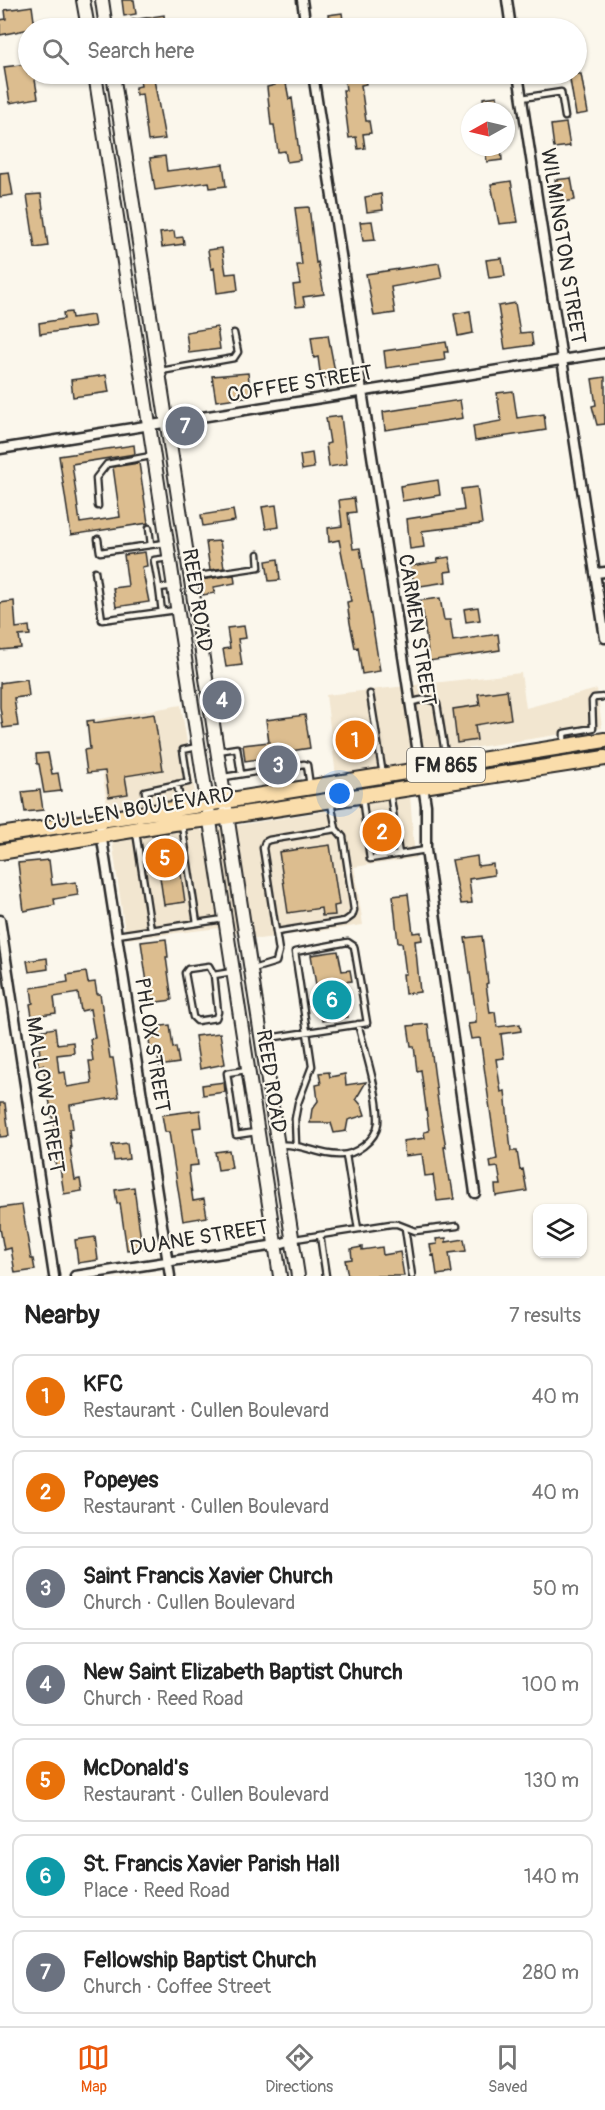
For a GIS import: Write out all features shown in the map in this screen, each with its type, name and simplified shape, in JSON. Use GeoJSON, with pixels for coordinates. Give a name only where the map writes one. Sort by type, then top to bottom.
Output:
{"type":"FeatureCollection","features":[{"type":"Feature","properties":{"kind":"main road","name":"CULLEN BOULEVARD"},"geometry":{"type":"LineString","coordinates":[[0,852],[136,830],[208,804],[605,740]]}},
{"type":"Feature","properties":{"kind":"main road","name":"CULLEN BOULEVARD"},"geometry":{"type":"LineString","coordinates":[[0,835],[148,813],[210,819],[605,758]]}},
{"type":"Feature","properties":{"kind":"street"},"geometry":{"type":"LineString","coordinates":[[83,0],[86,18]]}},
{"type":"Feature","properties":{"kind":"street"},"geometry":{"type":"LineString","coordinates":[[102,0],[105,18]]}},
{"type":"Feature","properties":{"kind":"street"},"geometry":{"type":"LineString","coordinates":[[302,0],[305,18]]}},
{"type":"Feature","properties":{"kind":"street"},"geometry":{"type":"LineString","coordinates":[[507,0],[510,18]]}},
{"type":"Feature","properties":{"kind":"street","name":"REED ROAD"},"geometry":{"type":"LineString","coordinates":[[97,84],[280,1276]]}},
{"type":"Feature","properties":{"kind":"street","name":"REED ROAD"},"geometry":{"type":"LineString","coordinates":[[115,84],[298,1276]]}},
{"type":"Feature","properties":{"kind":"street","name":"CARMEN STREET"},"geometry":{"type":"LineString","coordinates":[[315,84],[421,769],[426,805],[426,850],[475,1193]]}},
{"type":"Feature","properties":{"kind":"street","name":"WILMINGTON STREET"},"geometry":{"type":"LineString","coordinates":[[520,84],[562,360],[600,572],[605,638]]}},
{"type":"Feature","properties":{"kind":"street"},"geometry":{"type":"LineString","coordinates":[[119,226],[137,224]]}},
{"type":"Feature","properties":{"kind":"street","name":"COFFEE STREET"},"geometry":{"type":"LineString","coordinates":[[0,449],[605,353]]}},
{"type":"Feature","properties":{"kind":"street"},"geometry":{"type":"LineString","coordinates":[[185,650],[201,648]]}},
{"type":"Feature","properties":{"kind":"street","name":"PHLOX STREET"},"geometry":{"type":"LineString","coordinates":[[99,820],[170,1276]]}},
{"type":"Feature","properties":{"kind":"street","name":"MALLOW STREET"},"geometry":{"type":"LineString","coordinates":[[0,920],[54,1276]]}},
{"type":"Feature","properties":{"kind":"street"},"geometry":{"type":"LineString","coordinates":[[234,972],[251,970]]}},
{"type":"Feature","properties":{"kind":"street"},"geometry":{"type":"LineString","coordinates":[[255,1108],[272,1105]]}},
{"type":"Feature","properties":{"kind":"street","name":"DUANE STREET"},"geometry":{"type":"LineString","coordinates":[[75,1276],[276,1245],[292,1240]]}},
{"type":"Feature","properties":{"kind":"lane"},"geometry":{"type":"LineString","coordinates":[[522,98],[561,92],[564,117]]}},
{"type":"Feature","properties":{"kind":"lane"},"geometry":{"type":"LineString","coordinates":[[158,371],[234,358],[238,352],[234,333]]}},
{"type":"Feature","properties":{"kind":"lane"},"geometry":{"type":"LineString","coordinates":[[98,506],[96,478],[107,464],[154,456]]}},
{"type":"Feature","properties":{"kind":"lane"},"geometry":{"type":"LineString","coordinates":[[149,528],[151,545]]}},
{"type":"Feature","properties":{"kind":"lane"},"geometry":{"type":"LineString","coordinates":[[98,539],[100,552],[168,543]]}},
{"type":"Feature","properties":{"kind":"lane"},"geometry":{"type":"LineString","coordinates":[[190,577],[259,567],[258,555]]}},
{"type":"Feature","properties":{"kind":"lane"},"geometry":{"type":"LineString","coordinates":[[162,612],[154,560],[170,558]]}},
{"type":"Feature","properties":{"kind":"lane"},"geometry":{"type":"LineString","coordinates":[[95,571],[102,620],[178,609]]}},
{"type":"Feature","properties":{"kind":"lane"},"geometry":{"type":"LineString","coordinates":[[159,588],[175,586]]}},
{"type":"Feature","properties":{"kind":"lane"},"geometry":{"type":"LineString","coordinates":[[370,694],[383,775]]}},
{"type":"Feature","properties":{"kind":"lane"},"geometry":{"type":"LineString","coordinates":[[564,746],[564,733],[593,728],[592,701],[594,698],[605,697]]}},
{"type":"Feature","properties":{"kind":"lane"},"geometry":{"type":"LineString","coordinates":[[410,702],[435,700],[447,765]]}},
{"type":"Feature","properties":{"kind":"lane"},"geometry":{"type":"LineString","coordinates":[[188,782],[183,750],[199,746]]}},
{"type":"Feature","properties":{"kind":"lane"},"geometry":{"type":"LineString","coordinates":[[217,751],[237,748],[241,774]]}},
{"type":"Feature","properties":{"kind":"lane"},"geometry":{"type":"LineString","coordinates":[[221,777],[304,764],[307,765],[310,787]]}},
{"type":"Feature","properties":{"kind":"lane"},"geometry":{"type":"LineString","coordinates":[[148,813],[144,791],[204,780]]}},
{"type":"Feature","properties":{"kind":"lane"},"geometry":{"type":"LineString","coordinates":[[177,784],[197,923]]}},
{"type":"Feature","properties":{"kind":"lane"},"geometry":{"type":"LineString","coordinates":[[389,791],[399,855]]}},
{"type":"Feature","properties":{"kind":"lane"},"geometry":{"type":"LineString","coordinates":[[362,795],[370,860],[426,850]]}},
{"type":"Feature","properties":{"kind":"lane"},"geometry":{"type":"LineString","coordinates":[[277,932],[345,921],[352,916],[354,910],[344,837],[336,829],[331,800]]}},
{"type":"Feature","properties":{"kind":"lane"},"geometry":{"type":"LineString","coordinates":[[251,970],[276,962],[279,951],[263,848],[266,843],[269,840],[336,829]]}},
{"type":"Feature","properties":{"kind":"lane"},"geometry":{"type":"LineString","coordinates":[[136,830],[152,930]]}},
{"type":"Feature","properties":{"kind":"lane"},"geometry":{"type":"LineString","coordinates":[[117,935],[226,918]]}},
{"type":"Feature","properties":{"kind":"lane"},"geometry":{"type":"LineString","coordinates":[[261,1040],[306,1033],[358,1024],[366,1023],[354,946],[348,942],[295,952],[306,1033],[312,1066],[298,1103],[295,1119],[296,1144]]}},
{"type":"Feature","properties":{"kind":"lane"},"geometry":{"type":"LineString","coordinates":[[209,966],[214,975],[218,1012],[216,1017],[198,1021],[193,1017],[185,973],[188,969],[209,966]]}},
{"type":"Feature","properties":{"kind":"lane"},"geometry":{"type":"LineString","coordinates":[[214,975],[234,972]]}},
{"type":"Feature","properties":{"kind":"lane"},"geometry":{"type":"LineString","coordinates":[[278,1145],[296,1144],[326,1153],[346,1155],[355,1152],[375,1134],[378,1126],[374,1094],[358,1024]]}},
{"type":"Feature","properties":{"kind":"lane"},"geometry":{"type":"LineString","coordinates":[[249,1070],[227,1073],[236,1135],[259,1132]]}},
{"type":"Feature","properties":{"kind":"lane"},"geometry":{"type":"LineString","coordinates":[[346,1155],[358,1229]]}},
{"type":"Feature","properties":{"kind":"lane"},"geometry":{"type":"LineString","coordinates":[[292,1240],[397,1224],[415,1231],[457,1226]]}},
{"type":"Feature","properties":{"kind":"lane"},"geometry":{"type":"LineString","coordinates":[[405,1228],[412,1276]]}},
{"type":"Feature","properties":{"kind":"lane"},"geometry":{"type":"LineString","coordinates":[[320,1235],[326,1276]]}},
{"type":"Feature","properties":{"kind":"shaded area"},"geometry":{"type":"Polygon","coordinates":[[[521,673],[526,708],[597,689],[602,728],[407,758],[415,858],[354,867],[363,925],[259,939],[219,928],[126,939],[95,720],[181,705],[201,831],[340,809],[326,695],[521,673]]]}},
{"type":"Feature","properties":{"kind":"building"},"geometry":{"type":"Polygon","coordinates":[[[122,0],[134,0],[136,14],[124,16],[122,0]]]}},
{"type":"Feature","properties":{"kind":"building"},"geometry":{"type":"Polygon","coordinates":[[[32,6],[34,18],[18,18],[18,31],[0,35],[0,20],[6,19],[5,10],[32,6]]]}},
{"type":"Feature","properties":{"kind":"building"},"geometry":{"type":"Polygon","coordinates":[[[342,13],[343,18],[328,18],[328,15],[342,13]]]}},
{"type":"Feature","properties":{"kind":"building"},"geometry":{"type":"Polygon","coordinates":[[[164,15],[164,18],[145,18],[164,15]]]}},
{"type":"Feature","properties":{"kind":"building"},"geometry":{"type":"Polygon","coordinates":[[[18,65],[18,84],[36,84],[38,98],[10,103],[4,67],[18,65]]]}},
{"type":"Feature","properties":{"kind":"building"},"geometry":{"type":"Polygon","coordinates":[[[141,84],[155,84],[165,139],[148,141],[142,94],[136,95],[135,87],[141,86],[141,84]]]}},
{"type":"Feature","properties":{"kind":"building"},"geometry":{"type":"Polygon","coordinates":[[[286,84],[289,99],[292,98],[300,160],[287,162],[285,151],[278,152],[274,125],[271,125],[267,87],[286,84]]]}},
{"type":"Feature","properties":{"kind":"building"},"geometry":{"type":"Polygon","coordinates":[[[345,84],[366,84],[361,85],[366,121],[369,121],[371,133],[363,134],[365,148],[358,149],[356,137],[349,138],[343,90],[346,90],[345,84]]]}},
{"type":"Feature","properties":{"kind":"building"},"geometry":{"type":"Polygon","coordinates":[[[571,84],[583,84],[588,113],[576,115],[571,84]]]}},
{"type":"Feature","properties":{"kind":"building"},"geometry":{"type":"Polygon","coordinates":[[[497,96],[498,102],[484,102],[483,98],[497,96]]]}},
{"type":"Feature","properties":{"kind":"building"},"geometry":{"type":"Polygon","coordinates":[[[566,123],[570,146],[554,148],[551,125],[566,123]]]}},
{"type":"Feature","properties":{"kind":"building"},"geometry":{"type":"Polygon","coordinates":[[[165,156],[167,171],[223,164],[226,186],[210,188],[209,182],[155,190],[150,158],[165,156]]]}},
{"type":"Feature","properties":{"kind":"building"},"geometry":{"type":"Polygon","coordinates":[[[486,156],[502,156],[502,160],[487,162],[486,156]]]}},
{"type":"Feature","properties":{"kind":"building"},"geometry":{"type":"Polygon","coordinates":[[[9,172],[13,195],[0,197],[0,173],[9,172]]]}},
{"type":"Feature","properties":{"kind":"building"},"geometry":{"type":"Polygon","coordinates":[[[571,178],[575,200],[558,203],[555,180],[571,178]]]}},
{"type":"Feature","properties":{"kind":"building"},"geometry":{"type":"Polygon","coordinates":[[[511,181],[518,222],[499,224],[491,184],[511,181]]]}},
{"type":"Feature","properties":{"kind":"building"},"geometry":{"type":"Polygon","coordinates":[[[41,194],[48,246],[35,248],[27,195],[41,194]]]}},
{"type":"Feature","properties":{"kind":"building"},"geometry":{"type":"Polygon","coordinates":[[[381,194],[383,210],[367,212],[365,197],[381,194]]]}},
{"type":"Feature","properties":{"kind":"building"},"geometry":{"type":"Polygon","coordinates":[[[309,207],[316,263],[318,262],[324,294],[303,297],[305,306],[296,307],[293,285],[300,284],[297,265],[302,265],[295,208],[309,207]]]}},
{"type":"Feature","properties":{"kind":"building"},"geometry":{"type":"Polygon","coordinates":[[[372,221],[375,240],[363,241],[360,222],[372,221]]]}},
{"type":"Feature","properties":{"kind":"building"},"geometry":{"type":"Polygon","coordinates":[[[174,231],[175,238],[183,237],[184,244],[162,247],[160,233],[174,231]]]}},
{"type":"Feature","properties":{"kind":"building"},"geometry":{"type":"Polygon","coordinates":[[[222,248],[226,274],[236,273],[238,290],[217,293],[214,268],[211,269],[208,250],[222,248]]]}},
{"type":"Feature","properties":{"kind":"building"},"geometry":{"type":"Polygon","coordinates":[[[502,258],[505,276],[489,278],[486,260],[502,258]]]}},
{"type":"Feature","properties":{"kind":"building"},"geometry":{"type":"Polygon","coordinates":[[[439,263],[442,278],[391,287],[395,313],[374,316],[366,274],[439,263]]]}},
{"type":"Feature","properties":{"kind":"building"},"geometry":{"type":"Polygon","coordinates":[[[515,303],[520,333],[531,332],[533,345],[505,349],[498,306],[515,303]]]}},
{"type":"Feature","properties":{"kind":"building"},"geometry":{"type":"Polygon","coordinates":[[[470,311],[473,333],[458,336],[454,314],[470,311]]]}},
{"type":"Feature","properties":{"kind":"building"},"geometry":{"type":"Polygon","coordinates":[[[71,312],[72,318],[93,315],[95,326],[40,334],[39,323],[64,319],[63,313],[71,312]]]}},
{"type":"Feature","properties":{"kind":"building"},"geometry":{"type":"Polygon","coordinates":[[[217,327],[220,349],[189,353],[186,332],[217,327]]]}},
{"type":"Feature","properties":{"kind":"building"},"geometry":{"type":"Polygon","coordinates":[[[328,335],[336,377],[321,379],[318,357],[314,358],[311,337],[328,335]]]}},
{"type":"Feature","properties":{"kind":"building"},"geometry":{"type":"Polygon","coordinates":[[[446,342],[448,352],[444,352],[445,360],[386,368],[384,351],[446,342]]]}},
{"type":"Feature","properties":{"kind":"building"},"geometry":{"type":"Polygon","coordinates":[[[248,373],[251,396],[216,401],[212,376],[248,373]]]}},
{"type":"Feature","properties":{"kind":"building"},"geometry":{"type":"Polygon","coordinates":[[[106,375],[109,392],[73,397],[71,380],[106,375]]]}},
{"type":"Feature","properties":{"kind":"building"},"geometry":{"type":"Polygon","coordinates":[[[605,377],[605,424],[597,425],[592,406],[596,405],[592,379],[605,377]]]}},
{"type":"Feature","properties":{"kind":"building"},"geometry":{"type":"Polygon","coordinates":[[[513,391],[517,418],[544,414],[546,430],[475,441],[473,426],[501,421],[497,393],[513,391]]]}},
{"type":"Feature","properties":{"kind":"building"},"geometry":{"type":"Polygon","coordinates":[[[460,400],[463,418],[385,430],[383,412],[460,400]]]}},
{"type":"Feature","properties":{"kind":"building"},"geometry":{"type":"Polygon","coordinates":[[[341,416],[347,464],[329,467],[326,444],[330,443],[326,418],[341,416]]]}},
{"type":"Feature","properties":{"kind":"building"},"geometry":{"type":"Polygon","coordinates":[[[134,445],[135,454],[72,464],[80,523],[120,517],[113,467],[139,463],[148,523],[71,535],[59,456],[134,445]]]}},
{"type":"Feature","properties":{"kind":"building"},"geometry":{"type":"Polygon","coordinates":[[[312,453],[314,468],[302,470],[300,455],[312,453]]]}},
{"type":"Feature","properties":{"kind":"building"},"geometry":{"type":"Polygon","coordinates":[[[438,480],[440,495],[402,501],[400,486],[438,480]]]}},
{"type":"Feature","properties":{"kind":"building"},"geometry":{"type":"Polygon","coordinates":[[[477,487],[482,524],[422,531],[424,547],[410,549],[407,519],[464,510],[461,489],[477,487]]]}},
{"type":"Feature","properties":{"kind":"building"},"geometry":{"type":"Polygon","coordinates":[[[354,498],[356,512],[348,513],[353,549],[360,548],[380,671],[362,674],[358,647],[355,648],[350,623],[347,602],[351,601],[339,540],[329,542],[328,528],[342,526],[339,500],[354,498]]]}},
{"type":"Feature","properties":{"kind":"building"},"geometry":{"type":"Polygon","coordinates":[[[276,505],[279,527],[266,529],[262,507],[276,505]]]}},
{"type":"Feature","properties":{"kind":"building"},"geometry":{"type":"Polygon","coordinates":[[[233,510],[235,521],[203,526],[201,515],[233,510]]]}},
{"type":"Feature","properties":{"kind":"building"},"geometry":{"type":"Polygon","coordinates":[[[220,541],[224,568],[210,570],[206,542],[220,541]]]}},
{"type":"Feature","properties":{"kind":"building"},"geometry":{"type":"Polygon","coordinates":[[[145,552],[147,566],[142,567],[149,602],[116,607],[113,588],[128,586],[124,555],[145,552]]]}},
{"type":"Feature","properties":{"kind":"building"},"geometry":{"type":"Polygon","coordinates":[[[449,557],[452,571],[445,572],[446,582],[414,587],[411,566],[438,562],[437,559],[449,557]]]}},
{"type":"Feature","properties":{"kind":"building"},"geometry":{"type":"Polygon","coordinates":[[[278,559],[280,580],[269,581],[266,561],[278,559]]]}},
{"type":"Feature","properties":{"kind":"building"},"geometry":{"type":"Polygon","coordinates":[[[234,575],[235,583],[214,587],[215,593],[203,595],[200,580],[234,575]]]}},
{"type":"Feature","properties":{"kind":"building"},"geometry":{"type":"Polygon","coordinates":[[[440,598],[444,620],[450,620],[453,641],[498,634],[500,650],[429,661],[423,612],[418,613],[416,601],[440,598]]]}},
{"type":"Feature","properties":{"kind":"building"},"geometry":{"type":"Polygon","coordinates":[[[14,601],[16,628],[29,626],[30,635],[19,636],[21,648],[0,650],[0,603],[14,601]]]}},
{"type":"Feature","properties":{"kind":"building"},"geometry":{"type":"Polygon","coordinates":[[[478,607],[480,620],[466,622],[464,609],[478,607]]]}},
{"type":"Feature","properties":{"kind":"building"},"geometry":{"type":"Polygon","coordinates":[[[244,626],[246,638],[238,639],[242,665],[226,667],[223,649],[230,648],[227,628],[244,626]]]}},
{"type":"Feature","properties":{"kind":"building"},"geometry":{"type":"Polygon","coordinates":[[[27,679],[29,696],[14,698],[18,726],[3,728],[0,683],[27,679]]]}},
{"type":"Feature","properties":{"kind":"building"},"geometry":{"type":"Polygon","coordinates":[[[507,690],[511,719],[475,725],[477,740],[457,743],[453,709],[480,705],[478,694],[507,690]]]}},
{"type":"Feature","properties":{"kind":"building"},"geometry":{"type":"Polygon","coordinates":[[[154,714],[163,770],[125,776],[128,794],[109,797],[105,771],[87,773],[84,750],[90,749],[87,721],[94,720],[94,723],[154,714]]]}},
{"type":"Feature","properties":{"kind":"building"},"geometry":{"type":"Polygon","coordinates":[[[305,715],[310,748],[264,755],[265,758],[245,761],[243,745],[269,742],[266,720],[305,715]]]}},
{"type":"Feature","properties":{"kind":"building"},"geometry":{"type":"Polygon","coordinates":[[[360,727],[364,755],[349,757],[345,729],[360,727]]]}},
{"type":"Feature","properties":{"kind":"building"},"geometry":{"type":"Polygon","coordinates":[[[48,753],[52,774],[58,773],[61,791],[44,793],[36,754],[48,753]]]}},
{"type":"Feature","properties":{"kind":"building"},"geometry":{"type":"Polygon","coordinates":[[[40,790],[43,810],[25,812],[22,792],[40,790]]]}},
{"type":"Feature","properties":{"kind":"building"},"geometry":{"type":"Polygon","coordinates":[[[386,817],[390,849],[375,852],[370,819],[386,817]]]}},
{"type":"Feature","properties":{"kind":"building"},"geometry":{"type":"Polygon","coordinates":[[[330,845],[339,905],[334,906],[335,915],[322,916],[321,908],[288,913],[279,852],[330,845]]]}},
{"type":"Feature","properties":{"kind":"building"},"geometry":{"type":"Polygon","coordinates":[[[177,846],[185,902],[164,905],[156,849],[177,846]]]}},
{"type":"Feature","properties":{"kind":"building"},"geometry":{"type":"Polygon","coordinates":[[[477,856],[478,866],[493,864],[494,875],[469,879],[472,903],[461,904],[452,860],[477,856]]]}},
{"type":"Feature","properties":{"kind":"building"},"geometry":{"type":"Polygon","coordinates":[[[49,860],[52,885],[76,882],[78,895],[54,899],[55,905],[24,911],[18,863],[49,860]]]}},
{"type":"Feature","properties":{"kind":"building"},"geometry":{"type":"Polygon","coordinates":[[[408,894],[413,933],[421,932],[422,940],[415,941],[420,992],[405,994],[403,974],[406,974],[402,943],[398,943],[393,896],[408,894]]]}},
{"type":"Feature","properties":{"kind":"building"},"geometry":{"type":"Polygon","coordinates":[[[482,936],[490,1013],[495,1012],[497,1027],[520,1024],[521,1031],[501,1034],[504,1058],[496,1059],[501,1092],[505,1091],[511,1151],[517,1151],[527,1191],[496,1196],[495,1185],[501,1185],[498,1167],[491,1168],[490,1161],[497,1159],[480,1038],[471,1039],[468,1024],[476,1023],[476,1015],[465,938],[482,936]]]}},
{"type":"Feature","properties":{"kind":"building"},"geometry":{"type":"Polygon","coordinates":[[[166,939],[172,1000],[150,1003],[141,942],[166,939]]]}},
{"type":"Feature","properties":{"kind":"building"},"geometry":{"type":"Polygon","coordinates":[[[338,951],[342,971],[350,970],[352,981],[343,982],[348,1017],[322,1021],[311,955],[338,951]]]}},
{"type":"Feature","properties":{"kind":"building"},"geometry":{"type":"Polygon","coordinates":[[[47,958],[48,969],[29,972],[27,961],[47,958]]]}},
{"type":"Feature","properties":{"kind":"building"},"geometry":{"type":"Polygon","coordinates":[[[86,972],[88,983],[95,982],[97,994],[100,994],[119,1097],[70,1105],[73,1128],[69,1129],[70,1149],[75,1180],[80,1179],[82,1191],[64,1194],[60,1168],[56,1168],[54,1151],[51,1151],[49,1140],[54,1140],[53,1133],[55,1132],[43,1065],[38,1066],[37,1054],[40,1054],[37,1031],[55,1028],[57,1044],[73,1042],[74,1053],[57,1055],[59,1073],[65,1072],[67,1087],[92,1083],[89,1061],[93,1061],[90,1039],[95,1038],[90,1009],[81,1011],[78,993],[54,997],[56,1013],[32,1016],[31,988],[68,982],[67,975],[86,972]]]}},
{"type":"Feature","properties":{"kind":"building"},"geometry":{"type":"Polygon","coordinates":[[[428,1024],[449,1181],[451,1181],[454,1199],[437,1201],[433,1175],[425,1176],[422,1154],[405,1156],[403,1141],[425,1138],[424,1132],[429,1131],[421,1070],[417,1071],[414,1046],[411,1046],[408,1026],[428,1024]]]}},
{"type":"Feature","properties":{"kind":"building"},"geometry":{"type":"Polygon","coordinates":[[[170,1025],[173,1048],[176,1047],[179,1063],[159,1066],[157,1047],[150,1048],[149,1039],[155,1038],[154,1027],[170,1025]]]}},
{"type":"Feature","properties":{"kind":"building"},"geometry":{"type":"Polygon","coordinates":[[[220,1033],[225,1064],[200,1069],[195,1036],[220,1033]]]}},
{"type":"Feature","properties":{"kind":"building"},"geometry":{"type":"Polygon","coordinates":[[[329,1072],[330,1077],[345,1074],[346,1085],[366,1082],[356,1099],[365,1115],[348,1120],[346,1131],[334,1133],[331,1123],[310,1123],[312,1109],[318,1101],[316,1085],[321,1084],[319,1073],[329,1072]]]}},
{"type":"Feature","properties":{"kind":"building"},"geometry":{"type":"Polygon","coordinates":[[[224,1082],[225,1092],[203,1095],[202,1085],[224,1082]]]}},
{"type":"Feature","properties":{"kind":"building"},"geometry":{"type":"Polygon","coordinates":[[[0,1103],[5,1103],[9,1136],[0,1137],[0,1103]]]}},
{"type":"Feature","properties":{"kind":"building"},"geometry":{"type":"Polygon","coordinates":[[[200,1110],[202,1127],[193,1128],[198,1165],[189,1166],[189,1172],[193,1201],[204,1199],[207,1217],[183,1221],[169,1132],[165,1132],[162,1115],[200,1110]]]}},
{"type":"Feature","properties":{"kind":"building"},"geometry":{"type":"Polygon","coordinates":[[[127,1143],[129,1159],[114,1161],[112,1145],[127,1143]]]}},
{"type":"Feature","properties":{"kind":"building"},"geometry":{"type":"Polygon","coordinates":[[[229,1150],[232,1168],[218,1170],[215,1152],[229,1150]]]}},
{"type":"Feature","properties":{"kind":"building"},"geometry":{"type":"Polygon","coordinates":[[[134,1187],[142,1248],[127,1250],[120,1203],[117,1204],[115,1190],[134,1187]]]}},
{"type":"Feature","properties":{"kind":"building"},"geometry":{"type":"Polygon","coordinates":[[[22,1205],[35,1270],[15,1273],[11,1248],[4,1250],[0,1228],[0,1208],[22,1205]]]}},
{"type":"Feature","properties":{"kind":"building"},"geometry":{"type":"Polygon","coordinates":[[[95,1237],[98,1260],[78,1263],[75,1240],[95,1237]]]}},
{"type":"Feature","properties":{"kind":"building"},"geometry":{"type":"Polygon","coordinates":[[[446,1238],[446,1242],[464,1239],[466,1251],[449,1253],[452,1273],[437,1275],[430,1245],[437,1244],[436,1239],[446,1238]]]}},
{"type":"Feature","properties":{"kind":"building"},"geometry":{"type":"Polygon","coordinates":[[[362,1247],[362,1250],[382,1247],[383,1255],[400,1252],[404,1276],[348,1276],[345,1260],[352,1259],[351,1249],[362,1247]]]}},
{"type":"Feature","properties":{"kind":"place","name":"Fellowship Baptist Church"},"geometry":{"type":"Point","coordinates":[185,426]}},
{"type":"Feature","properties":{"kind":"place","name":"New Saint Elizabeth Baptist Church"},"geometry":{"type":"Point","coordinates":[222,700]}},
{"type":"Feature","properties":{"kind":"place","name":"KFC"},"geometry":{"type":"Point","coordinates":[355,740]}},
{"type":"Feature","properties":{"kind":"place","name":"Saint Francis Xavier Church"},"geometry":{"type":"Point","coordinates":[278,765]}},
{"type":"Feature","properties":{"kind":"place","name":"Popeyes"},"geometry":{"type":"Point","coordinates":[382,832]}},
{"type":"Feature","properties":{"kind":"place","name":"McDonald's"},"geometry":{"type":"Point","coordinates":[165,858]}},
{"type":"Feature","properties":{"kind":"place","name":"St. Francis Xavier Parish Hall"},"geometry":{"type":"Point","coordinates":[332,1000]}}]}
